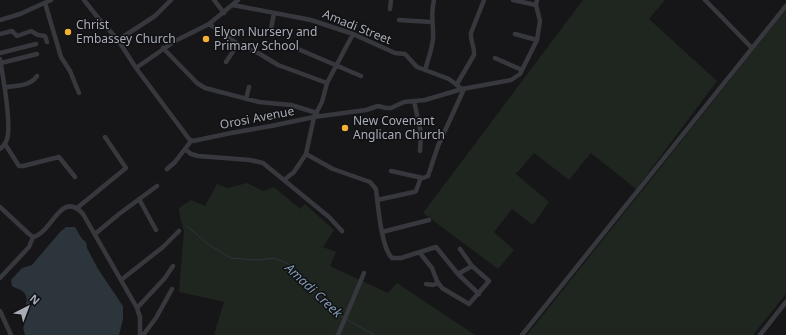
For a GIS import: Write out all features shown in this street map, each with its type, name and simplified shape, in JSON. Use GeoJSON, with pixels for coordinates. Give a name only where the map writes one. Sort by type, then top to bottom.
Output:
{"type":"FeatureCollection","features":[{"type":"Feature","properties":{"kind":"street"},"geometry":{"type":"LineString","coordinates":[[0,20],[20,14],[51,0]]}},
{"type":"Feature","properties":{"kind":"street"},"geometry":{"type":"LineString","coordinates":[[84,0],[118,40],[136,68],[191,141],[167,169]]}},
{"type":"Feature","properties":{"kind":"street"},"geometry":{"type":"LineString","coordinates":[[118,40],[151,19],[171,0]]}},
{"type":"Feature","properties":{"kind":"street"},"geometry":{"type":"LineString","coordinates":[[214,0],[224,13]]}},
{"type":"Feature","properties":{"kind":"street"},"geometry":{"type":"LineString","coordinates":[[136,68],[174,41],[209,24],[238,0]]}},
{"type":"Feature","properties":{"kind":"street"},"geometry":{"type":"LineString","coordinates":[[390,9],[391,0]]}},
{"type":"Feature","properties":{"kind":"street"},"geometry":{"type":"LineString","coordinates":[[425,70],[433,43],[431,22],[434,0]]}},
{"type":"Feature","properties":{"kind":"street"},"geometry":{"type":"LineString","coordinates":[[457,84],[474,55],[475,50],[470,38],[484,0]]}},
{"type":"Feature","properties":{"kind":"street"},"geometry":{"type":"LineString","coordinates":[[495,58],[522,70],[536,40],[540,22],[537,3],[513,0]]}},
{"type":"Feature","properties":{"kind":"street"},"geometry":{"type":"LineString","coordinates":[[705,0],[752,48]]}},
{"type":"Feature","properties":{"kind":"street"},"geometry":{"type":"LineString","coordinates":[[45,3],[61,57],[70,71],[79,93]]}},
{"type":"Feature","properties":{"kind":"street","name":"Amadi Street"},"geometry":{"type":"LineString","coordinates":[[233,5],[311,20],[353,34],[395,53],[405,54],[414,65],[420,69],[443,76],[463,89]]}},
{"type":"Feature","properties":{"kind":"street"},"geometry":{"type":"LineString","coordinates":[[522,335],[786,6]]}},
{"type":"Feature","properties":{"kind":"street"},"geometry":{"type":"LineString","coordinates":[[271,29],[274,13]]}},
{"type":"Feature","properties":{"kind":"street"},"geometry":{"type":"LineString","coordinates":[[399,20],[431,22]]}},
{"type":"Feature","properties":{"kind":"street"},"geometry":{"type":"LineString","coordinates":[[209,24],[238,44],[260,54],[283,68],[327,83]]}},
{"type":"Feature","properties":{"kind":"street"},"geometry":{"type":"LineString","coordinates":[[0,34],[12,31],[17,36],[31,31],[38,35],[45,36],[47,42]]}},
{"type":"Feature","properties":{"kind":"street"},"geometry":{"type":"LineString","coordinates":[[284,180],[294,172],[306,154],[316,115],[322,102],[327,83],[353,34]]}},
{"type":"Feature","properties":{"kind":"street"},"geometry":{"type":"LineString","coordinates":[[515,34],[536,40]]}},
{"type":"Feature","properties":{"kind":"street"},"geometry":{"type":"LineString","coordinates":[[0,54],[36,44]]}},
{"type":"Feature","properties":{"kind":"street"},"geometry":{"type":"LineString","coordinates":[[226,62],[238,44]]}},
{"type":"Feature","properties":{"kind":"street"},"geometry":{"type":"LineString","coordinates":[[291,46],[361,76]]}},
{"type":"Feature","properties":{"kind":"street"},"geometry":{"type":"LineString","coordinates":[[163,48],[200,86],[259,102],[291,105],[316,115]]}},
{"type":"Feature","properties":{"kind":"street"},"geometry":{"type":"LineString","coordinates":[[0,149],[5,144],[8,132],[5,87],[0,61],[37,54]]}},
{"type":"Feature","properties":{"kind":"street","name":"Orosi Avenue"},"geometry":{"type":"LineString","coordinates":[[191,141],[316,115],[366,110],[378,106],[389,108],[404,102],[444,95],[463,89],[515,78],[522,70]]}},
{"type":"Feature","properties":{"kind":"street"},"geometry":{"type":"LineString","coordinates":[[5,87],[34,80],[37,76]]}},
{"type":"Feature","properties":{"kind":"street"},"geometry":{"type":"LineString","coordinates":[[246,99],[249,86]]}},
{"type":"Feature","properties":{"kind":"street"},"geometry":{"type":"LineString","coordinates":[[391,171],[423,178],[428,176],[438,146],[463,89]]}},
{"type":"Feature","properties":{"kind":"street"},"geometry":{"type":"LineString","coordinates":[[414,101],[421,133],[420,151]]}},
{"type":"Feature","properties":{"kind":"street"},"geometry":{"type":"LineString","coordinates":[[76,208],[126,169],[126,166],[105,137]]}},
{"type":"Feature","properties":{"kind":"street"},"geometry":{"type":"LineString","coordinates":[[5,144],[19,166],[59,157],[75,176]]}},
{"type":"Feature","properties":{"kind":"street"},"geometry":{"type":"LineString","coordinates":[[185,149],[191,154],[198,156],[258,161],[268,166],[329,217],[342,231]]}},
{"type":"Feature","properties":{"kind":"street"},"geometry":{"type":"LineString","coordinates":[[306,154],[334,169],[370,182],[376,189],[382,232],[388,251],[392,258],[401,258],[436,247],[458,274],[479,294]]}},
{"type":"Feature","properties":{"kind":"street"},"geometry":{"type":"LineString","coordinates":[[377,200],[414,192],[420,180]]}},
{"type":"Feature","properties":{"kind":"street"},"geometry":{"type":"LineString","coordinates":[[95,234],[157,186]]}},
{"type":"Feature","properties":{"kind":"street"},"geometry":{"type":"LineString","coordinates":[[139,199],[156,230]]}},
{"type":"Feature","properties":{"kind":"street"},"geometry":{"type":"LineString","coordinates":[[0,207],[33,237]]}},
{"type":"Feature","properties":{"kind":"street"},"geometry":{"type":"LineString","coordinates":[[0,278],[28,247],[33,237],[43,232],[61,210],[70,207],[76,208],[83,214],[137,308],[140,317],[142,335]]}},
{"type":"Feature","properties":{"kind":"street"},"geometry":{"type":"LineString","coordinates":[[382,232],[429,220]]}},
{"type":"Feature","properties":{"kind":"street"},"geometry":{"type":"LineString","coordinates":[[121,280],[163,247],[179,231]]}},
{"type":"Feature","properties":{"kind":"street"},"geometry":{"type":"LineString","coordinates":[[420,253],[432,268],[438,283],[447,293],[468,304],[479,294],[489,281],[472,266],[460,249]]}},
{"type":"Feature","properties":{"kind":"street"},"geometry":{"type":"LineString","coordinates":[[137,308],[165,278],[173,266]]}},
{"type":"Feature","properties":{"kind":"street"},"geometry":{"type":"LineString","coordinates":[[458,274],[472,266]]}},
{"type":"Feature","properties":{"kind":"street"},"geometry":{"type":"LineString","coordinates":[[338,335],[364,273]]}},
{"type":"Feature","properties":{"kind":"street"},"geometry":{"type":"LineString","coordinates":[[426,284],[433,285],[438,283]]}},
{"type":"Feature","properties":{"kind":"street"},"geometry":{"type":"LineString","coordinates":[[142,335],[156,318],[172,289]]}},
{"type":"Feature","properties":{"kind":"street"},"geometry":{"type":"LineString","coordinates":[[760,335],[786,302]]}},
{"type":"Feature","properties":{"kind":"street"},"geometry":{"type":"LineString","coordinates":[[0,311],[11,335]]}},
{"type":"Feature","properties":{"kind":"shaded area"},"geometry":{"type":"Polygon","coordinates":[[[583,0],[665,0],[649,19],[717,81],[636,189],[591,153],[569,180],[534,153],[516,174],[549,202],[533,225],[512,209],[494,232],[514,250],[498,269],[423,213],[583,0]]]}},
{"type":"Feature","properties":{"kind":"shaded area"},"geometry":{"type":"Polygon","coordinates":[[[786,10],[786,294],[753,335],[527,335],[786,10]]]}},
{"type":"Feature","properties":{"kind":"shaded area"},"geometry":{"type":"Polygon","coordinates":[[[247,183],[263,191],[274,187],[300,209],[305,204],[334,230],[323,247],[336,252],[330,266],[388,293],[397,283],[475,335],[214,335],[224,302],[179,292],[184,231],[179,208],[191,200],[205,206],[217,184],[228,188],[247,183]]]}},
{"type":"Feature","properties":{"kind":"shaded area"},"geometry":{"type":"Polygon","coordinates":[[[66,227],[75,227],[82,239],[86,242],[87,248],[98,269],[123,306],[123,319],[119,335],[25,335],[22,319],[27,301],[26,297],[22,291],[12,286],[11,280],[22,268],[32,265],[66,227]]]}},
{"type":"Feature","properties":{"kind":"waterway","name":"Amadi Creek"},"geometry":{"type":"LineString","coordinates":[[188,227],[209,245],[231,258],[258,260],[274,258],[288,264],[299,272],[318,297],[335,313],[343,317]]}},
{"type":"Feature","properties":{"kind":"waterway","name":"Amadi Creek"},"geometry":{"type":"LineString","coordinates":[[346,319],[374,335]]}},
{"type":"Feature","properties":{"kind":"place","name":"Christ Embassey Church"},"geometry":{"type":"Point","coordinates":[68,32]}},
{"type":"Feature","properties":{"kind":"place","name":"Elyon Nursery and Primary School"},"geometry":{"type":"Point","coordinates":[206,39]}},
{"type":"Feature","properties":{"kind":"place","name":"New Covenant Anglican Church"},"geometry":{"type":"Point","coordinates":[345,128]}}]}
